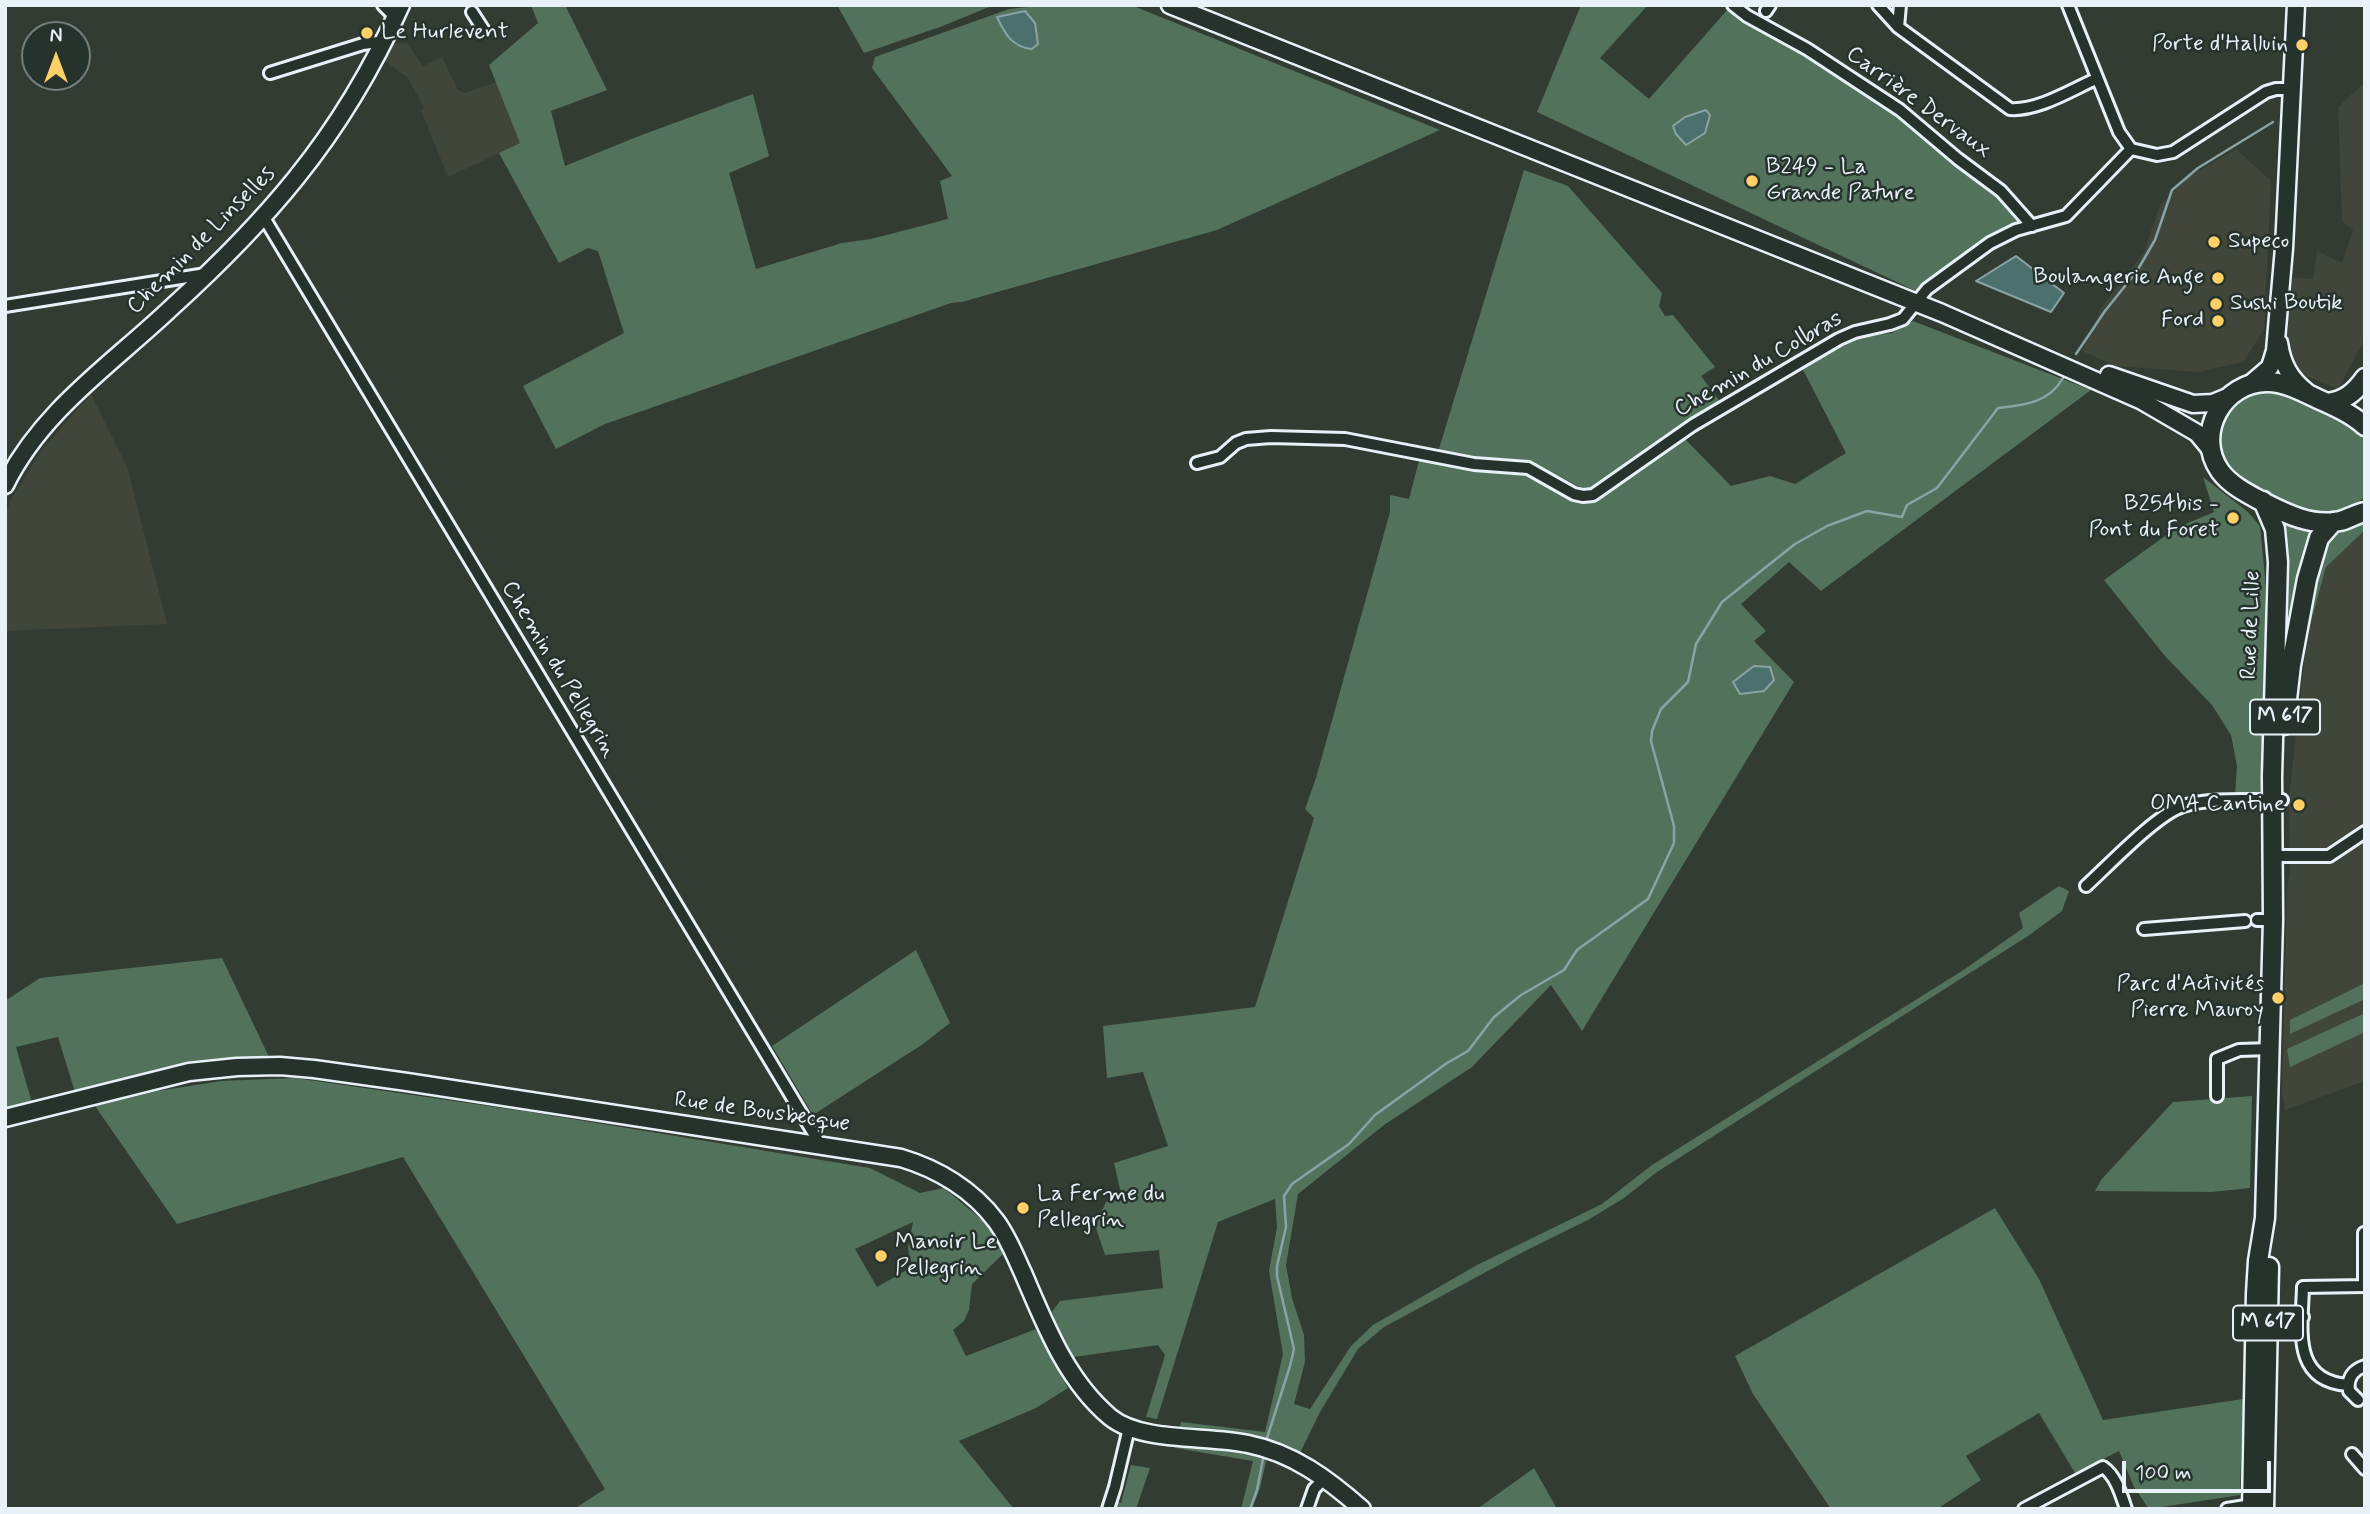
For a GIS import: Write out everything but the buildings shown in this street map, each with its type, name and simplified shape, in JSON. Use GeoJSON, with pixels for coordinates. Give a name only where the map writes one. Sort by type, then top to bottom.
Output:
{"type":"FeatureCollection","features":[{"type":"Feature","properties":{"kind":"main road"},"geometry":{"type":"LineString","coordinates":[[2320,400],[2337,401],[2350,395],[2365,378]]}},
{"type":"Feature","properties":{"kind":"main road"},"geometry":{"type":"LineString","coordinates":[[2362,511],[2333,522],[2308,521],[2263,501],[2228,480],[2216,464],[2210,437],[2219,407],[2230,396],[2249,385],[2266,382],[2276,383],[2320,400],[2365,426]]}},
{"type":"Feature","properties":{"kind":"main road","name":"Rue de Lille"},"geometry":{"type":"LineString","coordinates":[[2256,1508],[2262,1317],[2269,1256],[2265,1218],[2270,1049],[2265,920],[2280,890],[2277,856],[2278,553],[2275,529],[2263,501]]}},
{"type":"Feature","properties":{"kind":"main road","name":"Rue de Lille"},"geometry":{"type":"LineString","coordinates":[[2277,801],[2284,723],[2297,631],[2316,545],[2322,533],[2333,522]]}},
{"type":"Feature","properties":{"kind":"street"},"geometry":{"type":"LineString","coordinates":[[383,5],[399,11]]}},
{"type":"Feature","properties":{"kind":"street"},"geometry":{"type":"LineString","coordinates":[[1170,5],[1942,313],[2178,400],[2202,404],[2230,396]]}},
{"type":"Feature","properties":{"kind":"street","name":"Carrière Dervaux"},"geometry":{"type":"LineString","coordinates":[[1733,5],[1747,16],[1807,49],[1900,110],[2001,191],[2032,226]]}},
{"type":"Feature","properties":{"kind":"street"},"geometry":{"type":"LineString","coordinates":[[1878,5],[1898,27],[2010,109],[2038,104],[2096,79]]}},
{"type":"Feature","properties":{"kind":"street"},"geometry":{"type":"LineString","coordinates":[[1898,27],[1900,5]]}},
{"type":"Feature","properties":{"kind":"street"},"geometry":{"type":"LineString","coordinates":[[2068,5],[2119,132],[2131,149],[2157,155],[2173,152],[2266,92],[2289,89]]}},
{"type":"Feature","properties":{"kind":"street"},"geometry":{"type":"LineString","coordinates":[[2249,385],[2272,364],[2278,323],[2284,248],[2294,5]]}},
{"type":"Feature","properties":{"kind":"street","name":"Chemin de Linselles"},"geometry":{"type":"LineString","coordinates":[[5,485],[23,453],[51,418],[206,274],[297,177],[319,147],[385,41],[399,11]]}},
{"type":"Feature","properties":{"kind":"street"},"geometry":{"type":"LineString","coordinates":[[472,12],[484,29]]}},
{"type":"Feature","properties":{"kind":"street"},"geometry":{"type":"LineString","coordinates":[[270,73],[363,44],[385,41]]}},
{"type":"Feature","properties":{"kind":"street","name":"Chemin du Colbras"},"geometry":{"type":"LineString","coordinates":[[1197,463],[1220,457],[1236,443],[1246,439],[1345,439],[1474,464],[1528,468],[1574,494],[1587,496],[1598,492],[1708,416],[1839,339],[1855,332],[1898,322],[1907,315],[1927,289],[1980,250],[2006,234],[2061,218],[2070,212],[2131,149]]}},
{"type":"Feature","properties":{"kind":"street","name":"Chemin du Pellegrin"},"geometry":{"type":"LineString","coordinates":[[263,216],[820,1144]]}},
{"type":"Feature","properties":{"kind":"street"},"geometry":{"type":"LineString","coordinates":[[5,306],[206,274]]}},
{"type":"Feature","properties":{"kind":"street"},"geometry":{"type":"LineString","coordinates":[[1942,313],[2142,401],[2197,433],[2211,450]]}},
{"type":"Feature","properties":{"kind":"street"},"geometry":{"type":"LineString","coordinates":[[2278,323],[2280,351],[2286,369],[2295,381],[2320,400]]}},
{"type":"Feature","properties":{"kind":"street"},"geometry":{"type":"LineString","coordinates":[[2086,886],[2155,824],[2176,809],[2202,803],[2277,801]]}},
{"type":"Feature","properties":{"kind":"street"},"geometry":{"type":"LineString","coordinates":[[2277,856],[2329,856],[2338,853],[2365,832]]}},
{"type":"Feature","properties":{"kind":"street"},"geometry":{"type":"LineString","coordinates":[[2144,929],[2245,921]]}},
{"type":"Feature","properties":{"kind":"street"},"geometry":{"type":"LineString","coordinates":[[2217,1096],[2217,1059],[2239,1050],[2270,1049]]}},
{"type":"Feature","properties":{"kind":"street","name":"Rue de Bousbecque"},"geometry":{"type":"LineString","coordinates":[[5,1118],[177,1074],[237,1066],[280,1066],[345,1073],[820,1144],[909,1160],[942,1175],[975,1199],[1003,1231],[1063,1360],[1102,1409],[1116,1422],[1145,1433],[1254,1445],[1288,1458],[1325,1478],[1362,1509]]}},
{"type":"Feature","properties":{"kind":"street"},"geometry":{"type":"LineString","coordinates":[[2348,1385],[2324,1380],[2305,1356],[2303,1286],[2364,1286],[2364,1233]]}},
{"type":"Feature","properties":{"kind":"street"},"geometry":{"type":"LineString","coordinates":[[2262,1317],[2302,1317]]}},
{"type":"Feature","properties":{"kind":"street"},"geometry":{"type":"LineString","coordinates":[[2358,1400],[2351,1394],[2348,1385],[2354,1371],[2365,1366]]}},
{"type":"Feature","properties":{"kind":"street"},"geometry":{"type":"LineString","coordinates":[[1108,1509],[1129,1428]]}},
{"type":"Feature","properties":{"kind":"street"},"geometry":{"type":"LineString","coordinates":[[2352,1454],[2365,1469]]}},
{"type":"Feature","properties":{"kind":"street"},"geometry":{"type":"LineString","coordinates":[[2024,1509],[2103,1467],[2117,1484],[2126,1509]]}},
{"type":"Feature","properties":{"kind":"street"},"geometry":{"type":"LineString","coordinates":[[1307,1509],[1314,1489],[1325,1478]]}},
{"type":"Feature","properties":{"kind":"street"},"geometry":{"type":"LineString","coordinates":[[2227,1509],[2256,1508]]}},
{"type":"Feature","properties":{"kind":"shaded area"},"geometry":{"type":"Polygon","coordinates":[[[407,43],[423,66],[442,57],[458,90],[465,93],[496,82],[521,143],[448,177],[421,110],[424,108],[408,78],[381,58],[389,44],[407,43]]]}},
{"type":"Feature","properties":{"kind":"shaded area"},"geometry":{"type":"Polygon","coordinates":[[[2365,82],[2365,339],[2338,389],[2289,369],[2284,342],[2293,277],[2313,279],[2317,251],[2342,263],[2353,230],[2342,221],[2338,107],[2365,82]]]}},
{"type":"Feature","properties":{"kind":"shaded area"},"geometry":{"type":"Polygon","coordinates":[[[2236,149],[2271,181],[2264,330],[2243,362],[2199,372],[2115,366],[2082,351],[2102,307],[2144,252],[2160,205],[2188,177],[2236,149]]]}},
{"type":"Feature","properties":{"kind":"shaded area"},"geometry":{"type":"Polygon","coordinates":[[[91,394],[128,469],[167,624],[5,631],[5,515],[11,500],[41,451],[91,394]]]}},
{"type":"Feature","properties":{"kind":"shaded area"},"geometry":{"type":"Polygon","coordinates":[[[2365,530],[2365,1081],[2285,1110],[2282,1093],[2287,890],[2290,872],[2289,798],[2307,636],[2326,567],[2365,530]]]}},
{"type":"Feature","properties":{"kind":"green space"},"geometry":{"type":"Polygon","coordinates":[[[531,5],[565,5],[607,90],[551,111],[565,166],[753,94],[769,156],[729,173],[756,269],[842,243],[871,239],[948,219],[940,181],[952,176],[872,68],[875,57],[1009,9],[1046,5],[1131,5],[1440,130],[1217,230],[951,303],[605,424],[556,449],[523,386],[624,333],[598,251],[588,248],[559,263],[499,153],[520,143],[489,65],[538,23],[531,5]]]}},
{"type":"Feature","properties":{"kind":"green space"},"geometry":{"type":"Polygon","coordinates":[[[837,5],[994,5],[864,53],[837,5]]]}},
{"type":"Feature","properties":{"kind":"green space"},"geometry":{"type":"Polygon","coordinates":[[[1581,5],[1648,5],[1600,58],[1649,99],[1728,9],[1883,104],[1956,159],[2023,221],[1968,252],[1918,292],[1537,112],[1581,5]]]}},
{"type":"Feature","properties":{"kind":"green space"},"geometry":{"type":"Polygon","coordinates":[[[1524,170],[1568,186],[1662,293],[1659,306],[1665,316],[1673,315],[1715,367],[1701,376],[1721,403],[1600,485],[1585,490],[1535,463],[1438,452],[1524,170]]]}},
{"type":"Feature","properties":{"kind":"green space"},"geometry":{"type":"Polygon","coordinates":[[[1913,321],[2091,390],[1821,591],[1789,562],[1741,604],[1766,631],[1754,641],[1794,682],[1582,1031],[1551,985],[1472,1067],[1384,1125],[1298,1194],[1286,1265],[1292,1298],[1304,1335],[1305,1362],[1294,1404],[1310,1409],[1351,1346],[1373,1325],[1477,1265],[1602,1204],[1652,1165],[1965,969],[2023,928],[2019,913],[2059,886],[2069,891],[2062,911],[2028,936],[1657,1172],[1624,1198],[1588,1220],[1384,1327],[1358,1349],[1320,1412],[1299,1455],[1270,1444],[1260,1488],[1252,1509],[1241,1509],[1253,1461],[1175,1448],[1181,1422],[1265,1432],[1283,1354],[1269,1271],[1277,1227],[1275,1199],[1218,1222],[1157,1419],[1146,1417],[1165,1355],[1158,1345],[1074,1357],[1068,1355],[1052,1312],[1060,1301],[1163,1288],[1159,1250],[1105,1255],[1095,1225],[1106,1202],[1122,1198],[1114,1163],[1168,1146],[1143,1072],[1107,1078],[1103,1026],[1255,1007],[1314,818],[1305,809],[1390,512],[1390,495],[1409,499],[1420,457],[1495,467],[1524,474],[1591,503],[1684,438],[1731,486],[1770,476],[1795,484],[1846,453],[1801,366],[1861,337],[1892,333],[1913,321]]]}},
{"type":"Feature","properties":{"kind":"green space"},"geometry":{"type":"Polygon","coordinates":[[[2253,389],[2287,392],[2356,427],[2365,437],[2365,496],[2350,511],[2322,517],[2262,495],[2227,470],[2215,442],[2224,411],[2253,389]]]}},
{"type":"Feature","properties":{"kind":"green space"},"geometry":{"type":"Polygon","coordinates":[[[2203,477],[2248,512],[2260,526],[2265,577],[2266,671],[2261,796],[2235,794],[2237,766],[2231,735],[2212,705],[2165,656],[2104,580],[2176,528],[2214,512],[2203,477]]]}},
{"type":"Feature","properties":{"kind":"green space"},"geometry":{"type":"Polygon","coordinates":[[[2279,517],[2317,530],[2283,665],[2279,517]]]}},
{"type":"Feature","properties":{"kind":"green space"},"geometry":{"type":"Polygon","coordinates":[[[2365,519],[2365,530],[2326,567],[2307,636],[2318,552],[2328,534],[2365,519]]]}},
{"type":"Feature","properties":{"kind":"green space"},"geometry":{"type":"Polygon","coordinates":[[[916,950],[950,1023],[923,1044],[813,1115],[772,1046],[916,950]]]}},
{"type":"Feature","properties":{"kind":"green space"},"geometry":{"type":"Polygon","coordinates":[[[222,958],[269,1057],[203,1062],[75,1092],[58,1037],[16,1047],[32,1103],[5,1109],[5,1001],[40,978],[222,958]]]}},
{"type":"Feature","properties":{"kind":"green space"},"geometry":{"type":"Polygon","coordinates":[[[2365,983],[2365,999],[2290,1034],[2290,1020],[2365,983]]]}},
{"type":"Feature","properties":{"kind":"green space"},"geometry":{"type":"Polygon","coordinates":[[[2365,1013],[2365,1032],[2290,1067],[2287,1049],[2365,1013]]]}},
{"type":"Feature","properties":{"kind":"green space"},"geometry":{"type":"Polygon","coordinates":[[[295,1078],[530,1112],[870,1168],[920,1193],[944,1188],[981,1219],[1004,1244],[1004,1253],[972,1284],[969,1310],[964,1321],[953,1330],[966,1356],[1036,1329],[1068,1388],[1036,1408],[959,1441],[1014,1509],[574,1509],[605,1489],[403,1157],[177,1224],[95,1106],[158,1091],[221,1081],[295,1078]],[[913,1222],[855,1249],[877,1287],[912,1267],[908,1248],[913,1222]]]}},
{"type":"Feature","properties":{"kind":"green space"},"geometry":{"type":"Polygon","coordinates":[[[2252,1096],[2250,1188],[2212,1192],[2095,1191],[2101,1180],[2173,1102],[2252,1096]]]}},
{"type":"Feature","properties":{"kind":"green space"},"geometry":{"type":"Polygon","coordinates":[[[1995,1208],[2039,1279],[2103,1420],[2243,1399],[2240,1495],[2149,1509],[2134,1487],[2119,1451],[2075,1473],[2039,1413],[1966,1456],[1981,1480],[1937,1509],[1831,1509],[1753,1394],[1735,1356],[1995,1208]]]}},
{"type":"Feature","properties":{"kind":"green space"},"geometry":{"type":"Polygon","coordinates":[[[1131,1465],[1150,1468],[1136,1509],[1111,1509],[1116,1501],[1121,1503],[1131,1465]]]}},
{"type":"Feature","properties":{"kind":"green space"},"geometry":{"type":"Polygon","coordinates":[[[1534,1468],[1557,1509],[1477,1509],[1534,1468]]]}},
{"type":"Feature","properties":{"kind":"water"},"geometry":{"type":"Polygon","coordinates":[[[1025,11],[1035,23],[1038,44],[1032,49],[1019,46],[1010,39],[997,17],[1025,11]]]}},
{"type":"Feature","properties":{"kind":"water"},"geometry":{"type":"Polygon","coordinates":[[[1706,110],[1710,115],[1705,133],[1686,145],[1673,126],[1685,117],[1706,110]]]}},
{"type":"Feature","properties":{"kind":"water"},"geometry":{"type":"Polygon","coordinates":[[[2016,256],[2064,293],[2051,312],[1976,281],[2016,256]]]}},
{"type":"Feature","properties":{"kind":"water"},"geometry":{"type":"Polygon","coordinates":[[[1754,666],[1770,667],[1774,680],[1764,691],[1740,694],[1733,682],[1754,666]]]}},
{"type":"Feature","properties":{"kind":"waterway"},"geometry":{"type":"LineString","coordinates":[[2076,354],[2137,271],[2155,240],[2172,190],[2198,168],[2273,122]]}},
{"type":"Feature","properties":{"kind":"waterway"},"geometry":{"type":"LineString","coordinates":[[1267,1438],[1294,1349],[1277,1276],[1286,1227],[1284,1196],[1292,1184],[1349,1144],[1375,1115],[1468,1051],[1494,1017],[1521,995],[1564,970],[1577,950],[1648,899],[1674,843],[1674,826],[1651,741],[1652,731],[1661,709],[1688,682],[1696,644],[1722,602],[1795,544],[1827,526],[1867,511],[1902,517],[1907,505],[1937,488],[1998,408],[2026,404],[2043,398],[2051,393],[2063,378]]}},
{"type":"Feature","properties":{"kind":"waterway"},"geometry":{"type":"LineString","coordinates":[[1250,1509],[1263,1459]]}},
{"type":"Feature","properties":{"kind":"place","name":"Le Hurlevent"},"geometry":{"type":"Point","coordinates":[367,33]}},
{"type":"Feature","properties":{"kind":"place","name":"Porte d'Halluin"},"geometry":{"type":"Point","coordinates":[2302,45]}},
{"type":"Feature","properties":{"kind":"place","name":"B249 - La Grande Pature"},"geometry":{"type":"Point","coordinates":[1752,181]}},
{"type":"Feature","properties":{"kind":"place","name":"Supeco"},"geometry":{"type":"Point","coordinates":[2214,242]}},
{"type":"Feature","properties":{"kind":"place","name":"Boulangerie Ange"},"geometry":{"type":"Point","coordinates":[2218,278]}},
{"type":"Feature","properties":{"kind":"place","name":"Sushi Boutik"},"geometry":{"type":"Point","coordinates":[2216,304]}},
{"type":"Feature","properties":{"kind":"place","name":"Ford"},"geometry":{"type":"Point","coordinates":[2218,321]}},
{"type":"Feature","properties":{"kind":"place","name":"B254bis - Pont du Foret"},"geometry":{"type":"Point","coordinates":[2233,518]}},
{"type":"Feature","properties":{"kind":"place","name":"OMA Cantine"},"geometry":{"type":"Point","coordinates":[2299,805]}},
{"type":"Feature","properties":{"kind":"place","name":"Parc d'Activités Pierre Mauroy"},"geometry":{"type":"Point","coordinates":[2278,998]}},
{"type":"Feature","properties":{"kind":"place","name":"La Ferme du Pellegrin"},"geometry":{"type":"Point","coordinates":[1023,1208]}},
{"type":"Feature","properties":{"kind":"place","name":"Manoir Le Pellegrin"},"geometry":{"type":"Point","coordinates":[881,1256]}}]}
